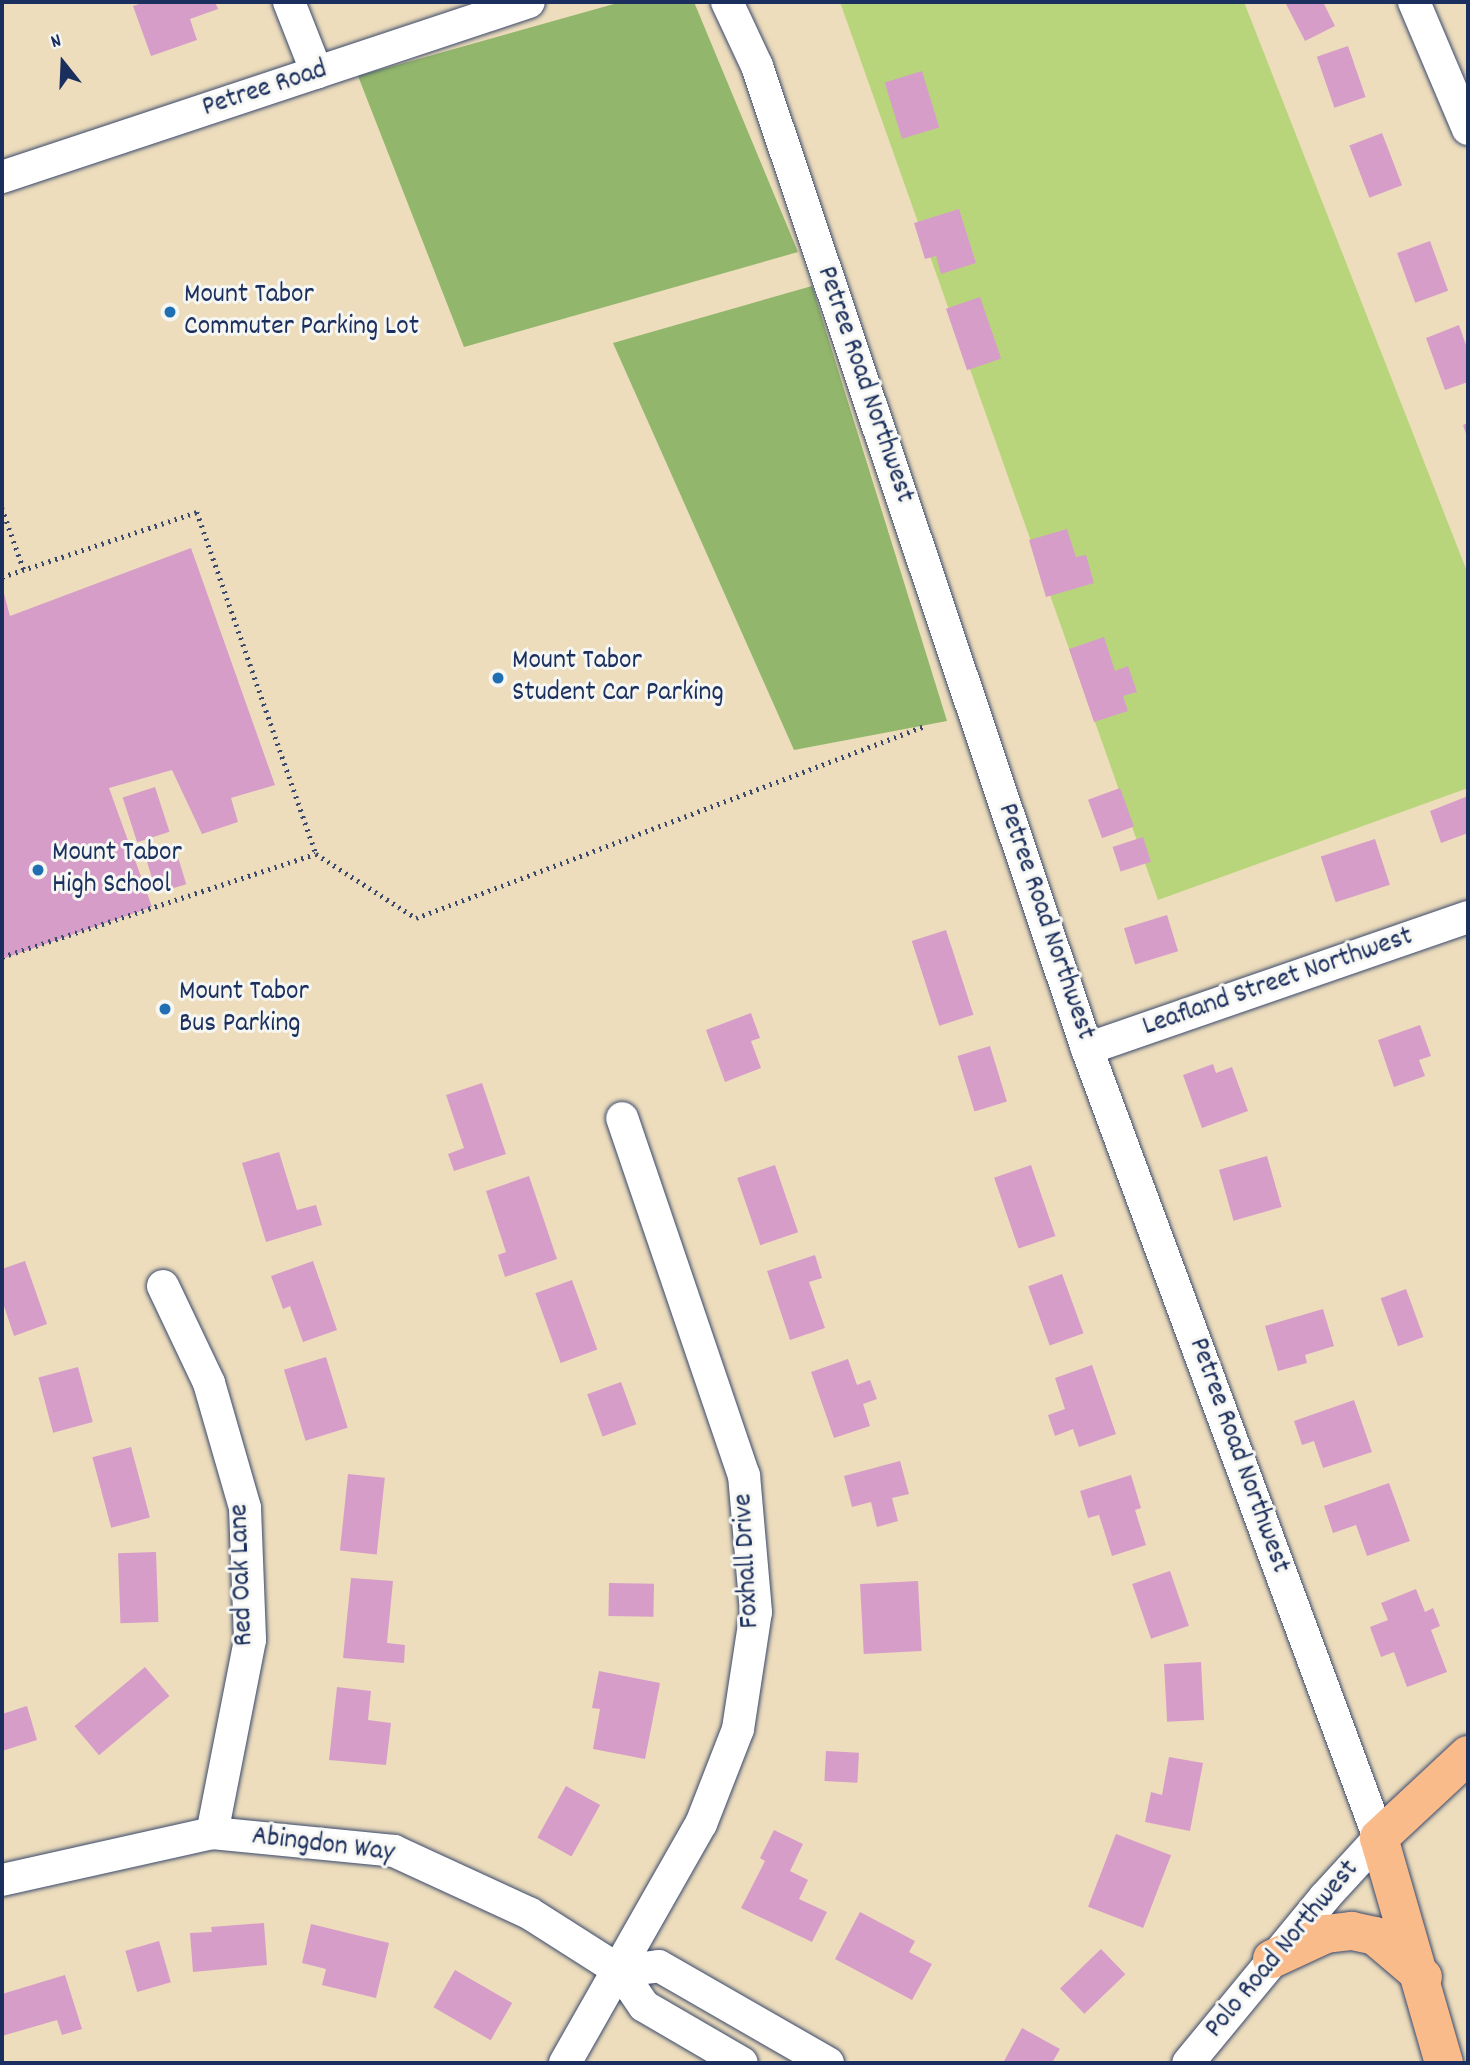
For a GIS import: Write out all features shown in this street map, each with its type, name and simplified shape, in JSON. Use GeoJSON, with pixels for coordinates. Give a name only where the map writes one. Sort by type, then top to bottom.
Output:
{"type":"FeatureCollection","features":[{"type":"Feature","properties":{"kind":"main road"},"geometry":{"type":"LineString","coordinates":[[1444,2063],[1423,1978],[1379,1838],[1468,1755]]}},
{"type":"Feature","properties":{"kind":"main road"},"geometry":{"type":"LineString","coordinates":[[1272,1959],[1326,1934],[1352,1931],[1374,1936],[1423,1978]]}},
{"type":"Feature","properties":{"kind":"street"},"geometry":{"type":"LineString","coordinates":[[289,2],[317,73]]}},
{"type":"Feature","properties":{"kind":"street","name":"Petree Road"},"geometry":{"type":"LineString","coordinates":[[2,177],[529,2]]}},
{"type":"Feature","properties":{"kind":"street","name":"Petree Road Northwest"},"geometry":{"type":"LineString","coordinates":[[727,2],[761,78],[1087,1049],[1379,1838]]}},
{"type":"Feature","properties":{"kind":"street"},"geometry":{"type":"LineString","coordinates":[[1415,2],[1468,129]]}},
{"type":"Feature","properties":{"kind":"street","name":"Leafland Street Northwest"},"geometry":{"type":"LineString","coordinates":[[1087,1049],[1468,917]]}},
{"type":"Feature","properties":{"kind":"street","name":"Foxhall Drive"},"geometry":{"type":"LineString","coordinates":[[565,2063],[701,1824],[738,1729],[757,1612],[744,1476],[622,1118]]}},
{"type":"Feature","properties":{"kind":"street","name":"Red Oak Lane"},"geometry":{"type":"LineString","coordinates":[[163,1286],[209,1384],[245,1508],[250,1640],[212,1833]]}},
{"type":"Feature","properties":{"kind":"street","name":"Abingdon Way"},"geometry":{"type":"LineString","coordinates":[[2,1880],[212,1833],[394,1851],[528,1913],[620,1970],[644,2006],[742,2063]]}},
{"type":"Feature","properties":{"kind":"street","name":"Polo Road Northwest"},"geometry":{"type":"LineString","coordinates":[[1188,2063],[1272,1959],[1379,1838]]}},
{"type":"Feature","properties":{"kind":"street"},"geometry":{"type":"LineString","coordinates":[[620,1970],[659,1966],[828,2063]]}},
{"type":"Feature","properties":{"kind":"path"},"geometry":{"type":"LineString","coordinates":[[2,508],[24,570]]}},
{"type":"Feature","properties":{"kind":"path"},"geometry":{"type":"LineString","coordinates":[[2,577],[197,512],[316,854],[416,918],[925,726]]}},
{"type":"Feature","properties":{"kind":"path"},"geometry":{"type":"LineString","coordinates":[[2,957],[316,854]]}},
{"type":"Feature","properties":{"kind":"green space"},"geometry":{"type":"Polygon","coordinates":[[[621,2],[694,2],[798,252],[464,347],[358,76],[621,2]]]}},
{"type":"Feature","properties":{"kind":"green space"},"geometry":{"type":"Polygon","coordinates":[[[840,2],[1244,2],[1468,574],[1468,788],[1158,900],[840,2]]]}},
{"type":"Feature","properties":{"kind":"green space"},"geometry":{"type":"Polygon","coordinates":[[[812,286],[947,721],[794,750],[613,343],[812,286]]]}},
{"type":"Feature","properties":{"kind":"building"},"geometry":{"type":"Polygon","coordinates":[[[145,2],[215,2],[218,9],[190,19],[197,40],[151,56],[133,6],[145,2]]]}},
{"type":"Feature","properties":{"kind":"building"},"geometry":{"type":"Polygon","coordinates":[[[1285,2],[1323,2],[1335,26],[1305,41],[1285,2]]]}},
{"type":"Feature","properties":{"kind":"building"},"geometry":{"type":"Polygon","coordinates":[[[1348,46],[1366,97],[1334,108],[1317,57],[1348,46]]]}},
{"type":"Feature","properties":{"kind":"building"},"geometry":{"type":"Polygon","coordinates":[[[922,71],[939,127],[902,139],[885,82],[922,71]]]}},
{"type":"Feature","properties":{"kind":"building"},"geometry":{"type":"Polygon","coordinates":[[[1382,133],[1402,185],[1369,198],[1349,146],[1382,133]]]}},
{"type":"Feature","properties":{"kind":"building"},"geometry":{"type":"Polygon","coordinates":[[[959,209],[976,263],[941,274],[936,256],[925,259],[914,223],[959,209]]]}},
{"type":"Feature","properties":{"kind":"building"},"geometry":{"type":"Polygon","coordinates":[[[1430,241],[1448,291],[1415,303],[1397,253],[1430,241]]]}},
{"type":"Feature","properties":{"kind":"building"},"geometry":{"type":"Polygon","coordinates":[[[980,297],[1001,358],[967,370],[946,309],[980,297]]]}},
{"type":"Feature","properties":{"kind":"building"},"geometry":{"type":"Polygon","coordinates":[[[1459,325],[1468,351],[1468,382],[1445,390],[1426,338],[1459,325]]]}},
{"type":"Feature","properties":{"kind":"building"},"geometry":{"type":"Polygon","coordinates":[[[1468,423],[1468,440],[1463,425],[1468,423]]]}},
{"type":"Feature","properties":{"kind":"building"},"geometry":{"type":"Polygon","coordinates":[[[1067,529],[1076,557],[1086,555],[1094,583],[1046,597],[1029,540],[1067,529]]]}},
{"type":"Feature","properties":{"kind":"building"},"geometry":{"type":"Polygon","coordinates":[[[191,548],[275,785],[231,798],[238,822],[202,834],[172,770],[109,788],[152,907],[2,959],[2,586],[10,616],[191,548]]]}},
{"type":"Feature","properties":{"kind":"building"},"geometry":{"type":"Polygon","coordinates":[[[1104,637],[1115,671],[1128,666],[1137,692],[1123,696],[1128,711],[1094,722],[1069,649],[1104,637]]]}},
{"type":"Feature","properties":{"kind":"building"},"geometry":{"type":"Polygon","coordinates":[[[155,787],[170,832],[137,842],[123,798],[155,787]]]}},
{"type":"Feature","properties":{"kind":"building"},"geometry":{"type":"Polygon","coordinates":[[[1120,788],[1134,827],[1102,838],[1088,800],[1120,788]]]}},
{"type":"Feature","properties":{"kind":"building"},"geometry":{"type":"Polygon","coordinates":[[[1468,796],[1468,833],[1441,843],[1430,811],[1468,796]]]}},
{"type":"Feature","properties":{"kind":"building"},"geometry":{"type":"Polygon","coordinates":[[[1143,837],[1151,862],[1121,872],[1113,847],[1143,837]]]}},
{"type":"Feature","properties":{"kind":"building"},"geometry":{"type":"Polygon","coordinates":[[[1375,839],[1390,885],[1336,902],[1321,857],[1375,839]]]}},
{"type":"Feature","properties":{"kind":"building"},"geometry":{"type":"Polygon","coordinates":[[[174,844],[186,884],[157,893],[144,853],[174,844]]]}},
{"type":"Feature","properties":{"kind":"building"},"geometry":{"type":"Polygon","coordinates":[[[1167,915],[1178,951],[1135,964],[1124,928],[1167,915]]]}},
{"type":"Feature","properties":{"kind":"building"},"geometry":{"type":"Polygon","coordinates":[[[946,930],[974,1015],[939,1026],[912,941],[946,930]]]}},
{"type":"Feature","properties":{"kind":"building"},"geometry":{"type":"Polygon","coordinates":[[[751,1013],[760,1038],[751,1041],[761,1068],[725,1082],[706,1030],[751,1013]]]}},
{"type":"Feature","properties":{"kind":"building"},"geometry":{"type":"Polygon","coordinates":[[[1420,1025],[1431,1056],[1419,1060],[1425,1076],[1394,1087],[1378,1040],[1420,1025]]]}},
{"type":"Feature","properties":{"kind":"building"},"geometry":{"type":"Polygon","coordinates":[[[990,1046],[1007,1101],[974,1111],[957,1056],[990,1046]]]}},
{"type":"Feature","properties":{"kind":"building"},"geometry":{"type":"Polygon","coordinates":[[[1213,1064],[1216,1073],[1232,1067],[1248,1111],[1202,1128],[1183,1075],[1213,1064]]]}},
{"type":"Feature","properties":{"kind":"building"},"geometry":{"type":"Polygon","coordinates":[[[482,1083],[506,1154],[454,1171],[448,1154],[464,1148],[446,1095],[482,1083]]]}},
{"type":"Feature","properties":{"kind":"building"},"geometry":{"type":"Polygon","coordinates":[[[279,1152],[297,1210],[316,1205],[322,1225],[266,1242],[242,1163],[279,1152]]]}},
{"type":"Feature","properties":{"kind":"building"},"geometry":{"type":"Polygon","coordinates":[[[1267,1156],[1282,1207],[1234,1221],[1219,1170],[1267,1156]]]}},
{"type":"Feature","properties":{"kind":"building"},"geometry":{"type":"Polygon","coordinates":[[[775,1165],[798,1232],[760,1245],[737,1178],[775,1165]]]}},
{"type":"Feature","properties":{"kind":"building"},"geometry":{"type":"Polygon","coordinates":[[[1031,1165],[1055,1236],[1019,1249],[994,1178],[1031,1165]]]}},
{"type":"Feature","properties":{"kind":"building"},"geometry":{"type":"Polygon","coordinates":[[[529,1176],[557,1259],[505,1277],[498,1255],[506,1252],[486,1191],[529,1176]]]}},
{"type":"Feature","properties":{"kind":"building"},"geometry":{"type":"Polygon","coordinates":[[[815,1255],[822,1278],[809,1282],[825,1328],[790,1340],[767,1271],[815,1255]]]}},
{"type":"Feature","properties":{"kind":"building"},"geometry":{"type":"Polygon","coordinates":[[[25,1261],[47,1324],[14,1336],[2,1300],[2,1269],[25,1261]]]}},
{"type":"Feature","properties":{"kind":"building"},"geometry":{"type":"Polygon","coordinates":[[[313,1261],[337,1330],[303,1342],[290,1306],[283,1309],[271,1276],[313,1261]]]}},
{"type":"Feature","properties":{"kind":"building"},"geometry":{"type":"Polygon","coordinates":[[[1062,1274],[1084,1333],[1050,1346],[1028,1286],[1062,1274]]]}},
{"type":"Feature","properties":{"kind":"building"},"geometry":{"type":"Polygon","coordinates":[[[572,1280],[597,1350],[561,1363],[535,1293],[572,1280]]]}},
{"type":"Feature","properties":{"kind":"building"},"geometry":{"type":"Polygon","coordinates":[[[1406,1289],[1423,1337],[1398,1346],[1381,1298],[1406,1289]]]}},
{"type":"Feature","properties":{"kind":"building"},"geometry":{"type":"Polygon","coordinates":[[[1323,1309],[1334,1346],[1305,1355],[1307,1363],[1278,1371],[1265,1326],[1323,1309]]]}},
{"type":"Feature","properties":{"kind":"building"},"geometry":{"type":"Polygon","coordinates":[[[326,1357],[348,1428],[306,1441],[284,1370],[326,1357]]]}},
{"type":"Feature","properties":{"kind":"building"},"geometry":{"type":"Polygon","coordinates":[[[848,1359],[857,1385],[870,1380],[877,1399],[863,1404],[870,1426],[834,1438],[811,1372],[848,1359]]]}},
{"type":"Feature","properties":{"kind":"building"},"geometry":{"type":"Polygon","coordinates":[[[1092,1365],[1116,1434],[1079,1447],[1073,1429],[1055,1436],[1048,1415],[1065,1409],[1055,1378],[1092,1365]]]}},
{"type":"Feature","properties":{"kind":"building"},"geometry":{"type":"Polygon","coordinates":[[[78,1367],[93,1422],[53,1433],[38,1378],[78,1367]]]}},
{"type":"Feature","properties":{"kind":"building"},"geometry":{"type":"Polygon","coordinates":[[[621,1382],[636,1424],[603,1437],[587,1394],[621,1382]]]}},
{"type":"Feature","properties":{"kind":"building"},"geometry":{"type":"Polygon","coordinates":[[[1354,1400],[1372,1452],[1323,1468],[1314,1441],[1302,1445],[1294,1421],[1354,1400]]]}},
{"type":"Feature","properties":{"kind":"building"},"geometry":{"type":"Polygon","coordinates":[[[131,1447],[150,1518],[111,1528],[92,1457],[131,1447]]]}},
{"type":"Feature","properties":{"kind":"building"},"geometry":{"type":"Polygon","coordinates":[[[900,1461],[909,1494],[892,1498],[898,1521],[877,1527],[871,1502],[852,1507],[844,1476],[900,1461]]]}},
{"type":"Feature","properties":{"kind":"building"},"geometry":{"type":"Polygon","coordinates":[[[348,1474],[385,1478],[377,1554],[340,1551],[348,1474]]]}},
{"type":"Feature","properties":{"kind":"building"},"geometry":{"type":"Polygon","coordinates":[[[1131,1475],[1141,1508],[1135,1510],[1146,1545],[1112,1556],[1099,1515],[1088,1518],[1080,1491],[1131,1475]]]}},
{"type":"Feature","properties":{"kind":"building"},"geometry":{"type":"Polygon","coordinates":[[[1389,1483],[1410,1541],[1367,1556],[1356,1525],[1333,1533],[1324,1506],[1389,1483]]]}},
{"type":"Feature","properties":{"kind":"building"},"geometry":{"type":"Polygon","coordinates":[[[156,1552],[158,1622],[120,1623],[118,1553],[156,1552]]]}},
{"type":"Feature","properties":{"kind":"building"},"geometry":{"type":"Polygon","coordinates":[[[1170,1571],[1189,1626],[1151,1639],[1132,1584],[1170,1571]]]}},
{"type":"Feature","properties":{"kind":"building"},"geometry":{"type":"Polygon","coordinates":[[[351,1578],[393,1581],[387,1643],[405,1645],[404,1663],[343,1658],[351,1578]]]}},
{"type":"Feature","properties":{"kind":"building"},"geometry":{"type":"Polygon","coordinates":[[[918,1581],[922,1651],[864,1654],[860,1584],[918,1581]]]}},
{"type":"Feature","properties":{"kind":"building"},"geometry":{"type":"Polygon","coordinates":[[[609,1583],[654,1584],[653,1617],[608,1616],[609,1583]]]}},
{"type":"Feature","properties":{"kind":"building"},"geometry":{"type":"Polygon","coordinates":[[[1416,1589],[1425,1612],[1433,1608],[1440,1626],[1431,1630],[1447,1672],[1407,1687],[1394,1652],[1381,1657],[1370,1627],[1388,1620],[1381,1603],[1416,1589]]]}},
{"type":"Feature","properties":{"kind":"building"},"geometry":{"type":"Polygon","coordinates":[[[1201,1662],[1204,1720],[1167,1722],[1164,1664],[1201,1662]]]}},
{"type":"Feature","properties":{"kind":"building"},"geometry":{"type":"Polygon","coordinates":[[[145,1667],[169,1696],[99,1755],[75,1726],[145,1667]]]}},
{"type":"Feature","properties":{"kind":"building"},"geometry":{"type":"Polygon","coordinates":[[[599,1671],[660,1683],[645,1759],[593,1749],[600,1709],[592,1708],[599,1671]]]}},
{"type":"Feature","properties":{"kind":"building"},"geometry":{"type":"Polygon","coordinates":[[[337,1687],[371,1691],[368,1720],[391,1723],[386,1765],[329,1760],[337,1687]]]}},
{"type":"Feature","properties":{"kind":"building"},"geometry":{"type":"Polygon","coordinates":[[[27,1706],[37,1740],[2,1751],[2,1714],[27,1706]]]}},
{"type":"Feature","properties":{"kind":"building"},"geometry":{"type":"Polygon","coordinates":[[[826,1751],[859,1753],[857,1783],[824,1781],[826,1751]]]}},
{"type":"Feature","properties":{"kind":"building"},"geometry":{"type":"Polygon","coordinates":[[[1169,1757],[1203,1763],[1190,1831],[1145,1822],[1151,1792],[1162,1795],[1169,1757]]]}},
{"type":"Feature","properties":{"kind":"building"},"geometry":{"type":"Polygon","coordinates":[[[566,1786],[600,1805],[572,1857],[537,1838],[566,1786]]]}},
{"type":"Feature","properties":{"kind":"building"},"geometry":{"type":"Polygon","coordinates":[[[774,1830],[803,1844],[790,1871],[808,1880],[799,1899],[827,1912],[812,1942],[741,1908],[765,1861],[760,1858],[774,1830]]]}},
{"type":"Feature","properties":{"kind":"building"},"geometry":{"type":"Polygon","coordinates":[[[1116,1834],[1171,1855],[1143,1928],[1088,1907],[1116,1834]]]}},
{"type":"Feature","properties":{"kind":"building"},"geometry":{"type":"Polygon","coordinates":[[[860,1912],[915,1941],[909,1952],[932,1964],[912,2000],[835,1959],[860,1912]]]}},
{"type":"Feature","properties":{"kind":"building"},"geometry":{"type":"Polygon","coordinates":[[[264,1923],[267,1965],[193,1972],[190,1933],[212,1932],[211,1927],[264,1923]]]}},
{"type":"Feature","properties":{"kind":"building"},"geometry":{"type":"Polygon","coordinates":[[[311,1924],[389,1943],[376,1998],[322,1985],[326,1969],[302,1963],[311,1924]]]}},
{"type":"Feature","properties":{"kind":"building"},"geometry":{"type":"Polygon","coordinates":[[[159,1941],[171,1982],[137,1992],[125,1951],[159,1941]]]}},
{"type":"Feature","properties":{"kind":"building"},"geometry":{"type":"Polygon","coordinates":[[[1101,1949],[1125,1974],[1084,2014],[1060,1989],[1101,1949]]]}},
{"type":"Feature","properties":{"kind":"building"},"geometry":{"type":"Polygon","coordinates":[[[455,1970],[512,2003],[491,2040],[434,2007],[455,1970]]]}},
{"type":"Feature","properties":{"kind":"building"},"geometry":{"type":"Polygon","coordinates":[[[65,1975],[82,2029],[62,2035],[57,2020],[2,2036],[2,1994],[65,1975]]]}},
{"type":"Feature","properties":{"kind":"building"},"geometry":{"type":"Polygon","coordinates":[[[1022,2028],[1060,2049],[1052,2063],[1003,2063],[1022,2028]]]}},
{"type":"Feature","properties":{"kind":"place","name":"Mount Tabor Commuter Parking Lot"},"geometry":{"type":"Point","coordinates":[170,312]}},
{"type":"Feature","properties":{"kind":"place","name":"Mount Tabor Student Car Parking"},"geometry":{"type":"Point","coordinates":[498,678]}},
{"type":"Feature","properties":{"kind":"place","name":"Mount Tabor High School"},"geometry":{"type":"Point","coordinates":[38,870]}},
{"type":"Feature","properties":{"kind":"place","name":"Mount Tabor Bus Parking"},"geometry":{"type":"Point","coordinates":[165,1009]}}]}
